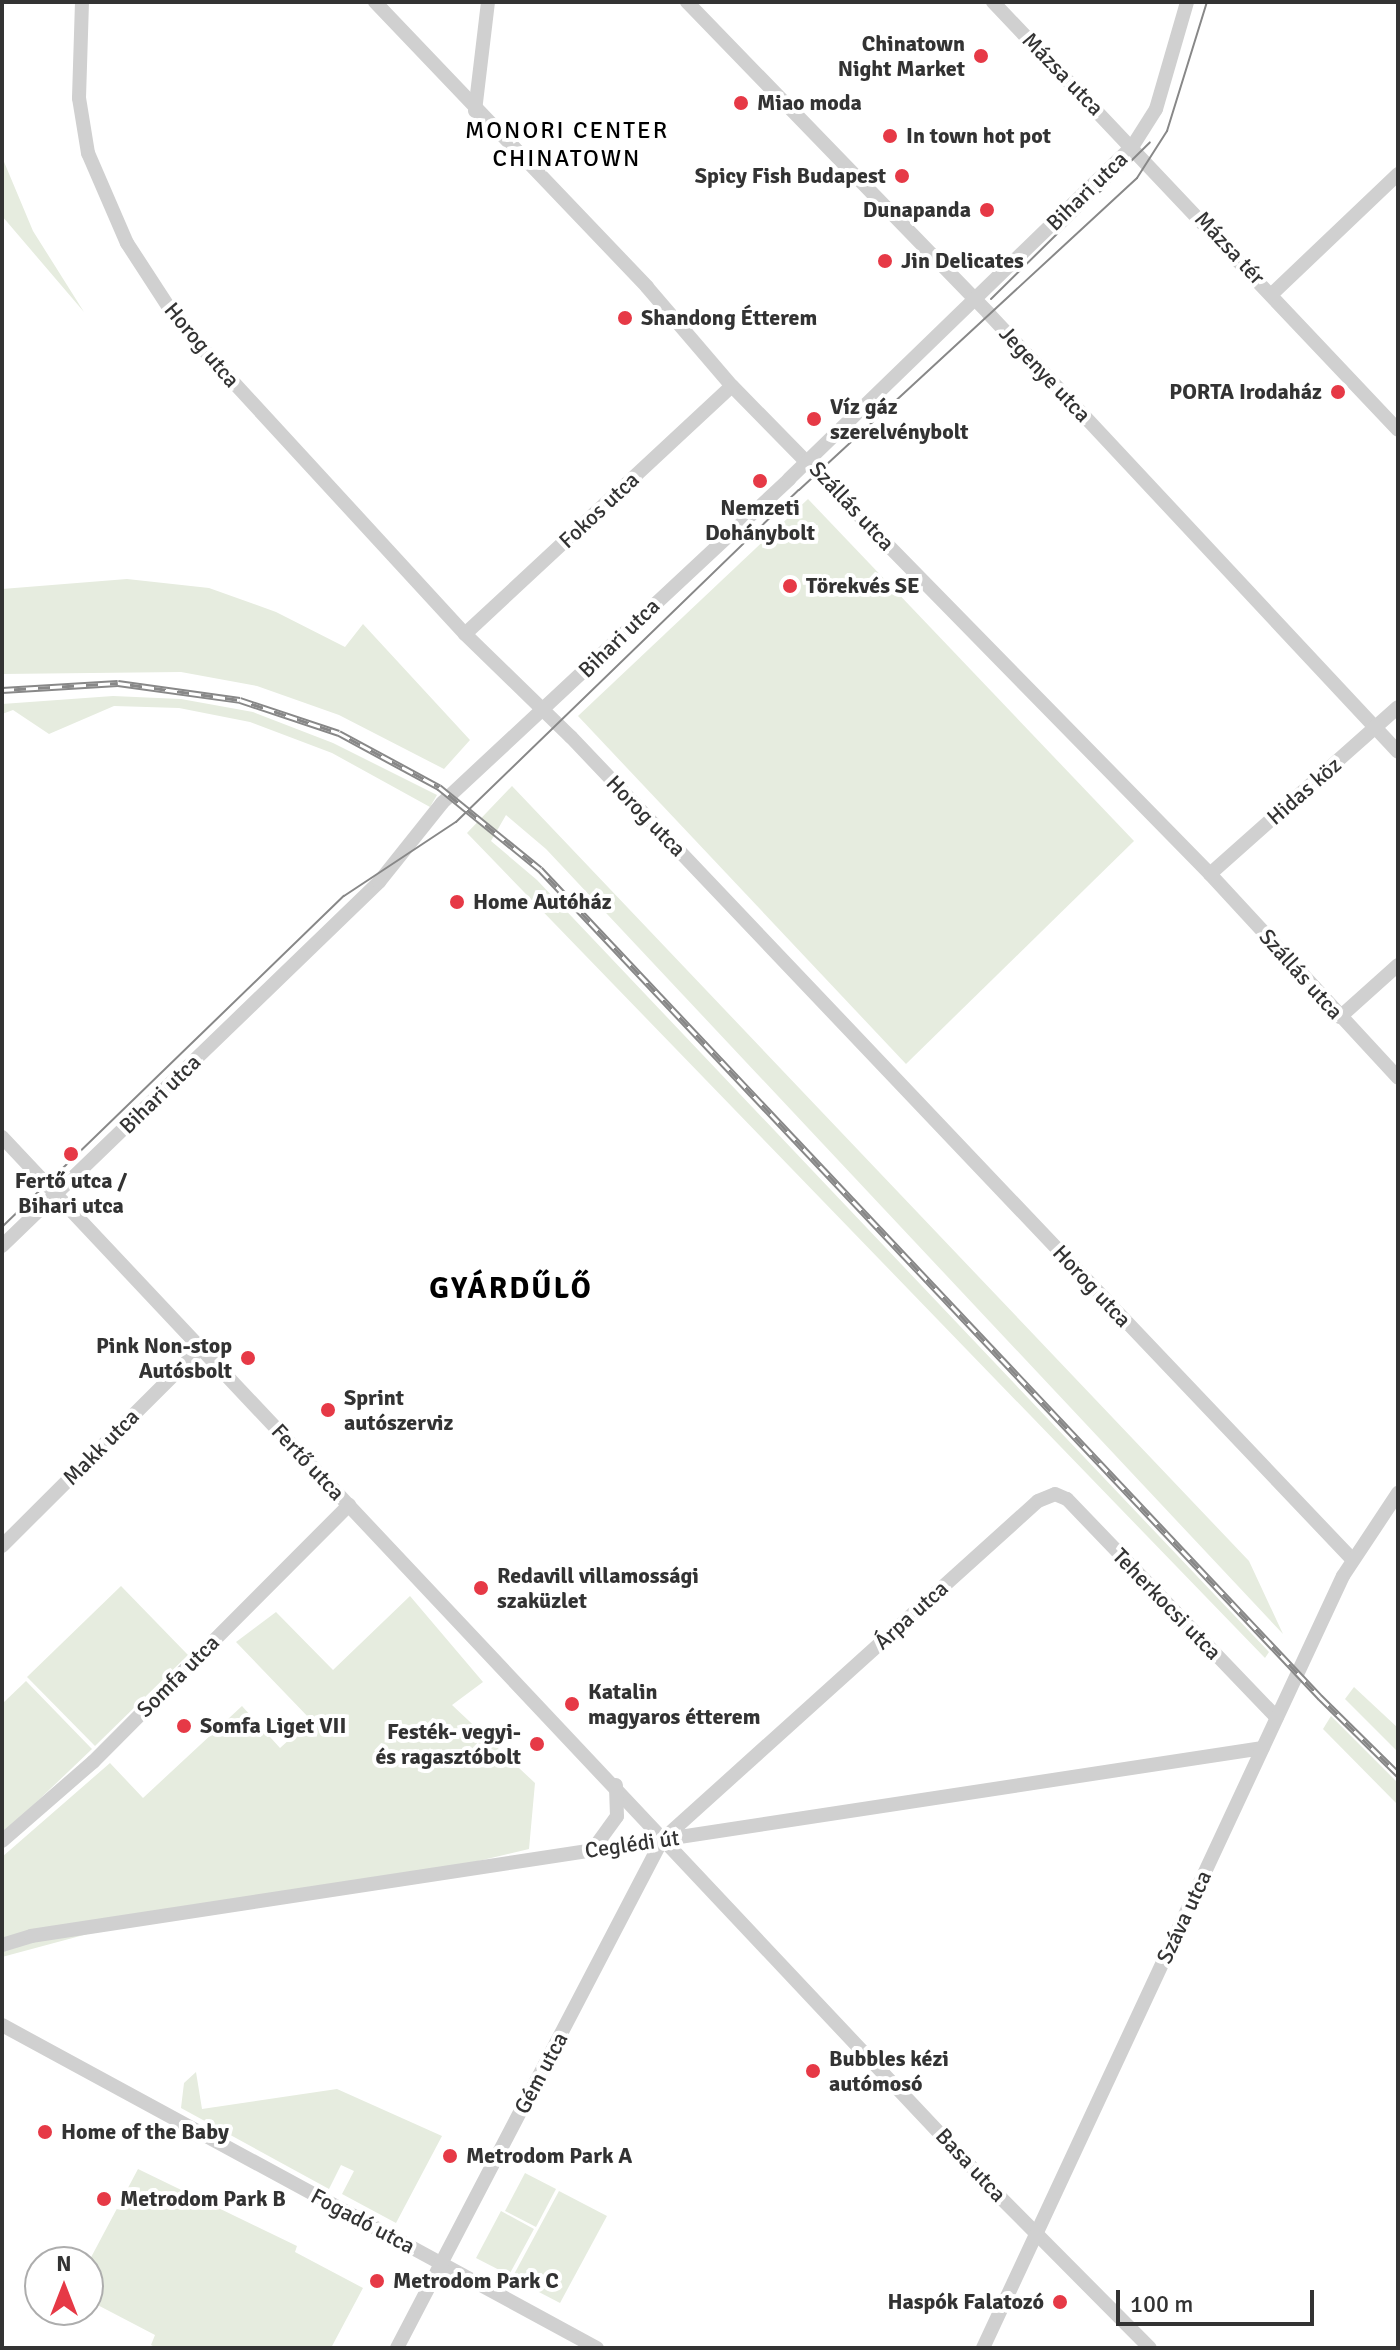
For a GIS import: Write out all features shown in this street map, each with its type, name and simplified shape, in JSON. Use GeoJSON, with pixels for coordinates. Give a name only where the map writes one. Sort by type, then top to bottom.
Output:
{"type":"FeatureCollection","features":[{"type":"Feature","properties":{"kind":"street","name":"Horog utca"},"geometry":{"type":"LineString","coordinates":[[82,2],[79,98],[88,153],[141,267],[179,323],[465,634],[545,710],[1352,1559]]}},
{"type":"Feature","properties":{"kind":"street","name":"Szállás utca"},"geometry":{"type":"LineString","coordinates":[[375,2],[475,111],[647,287],[732,386],[808,460],[1210,874],[1398,1078]]}},
{"type":"Feature","properties":{"kind":"street"},"geometry":{"type":"LineString","coordinates":[[475,111],[488,2]]}},
{"type":"Feature","properties":{"kind":"street","name":"Jegenye utca"},"geometry":{"type":"LineString","coordinates":[[687,2],[975,300],[1398,752]]}},
{"type":"Feature","properties":{"kind":"street","name":"Mázsa utca"},"geometry":{"type":"LineString","coordinates":[[993,2],[1132,147]]}},
{"type":"Feature","properties":{"kind":"street","name":"Bihari utca"},"geometry":{"type":"LineString","coordinates":[[2,1246],[379,882],[442,803],[545,710],[808,460],[1132,147],[1156,109],[1187,2]]}},
{"type":"Feature","properties":{"kind":"street","name":"Mázsa tér"},"geometry":{"type":"LineString","coordinates":[[1132,147],[1272,294],[1398,174]]}},
{"type":"Feature","properties":{"kind":"street"},"geometry":{"type":"LineString","coordinates":[[1272,294],[1398,430]]}},
{"type":"Feature","properties":{"kind":"street","name":"Fokos utca"},"geometry":{"type":"LineString","coordinates":[[465,634],[732,386]]}},
{"type":"Feature","properties":{"kind":"street","name":"Hidas köz"},"geometry":{"type":"LineString","coordinates":[[1210,874],[1398,707]]}},
{"type":"Feature","properties":{"kind":"street"},"geometry":{"type":"LineString","coordinates":[[1340,1017],[1398,965]]}},
{"type":"Feature","properties":{"kind":"street","name":"Fertő utca"},"geometry":{"type":"LineString","coordinates":[[2,1137],[616,1785],[662,1840]]}},
{"type":"Feature","properties":{"kind":"street","name":"Makk utca"},"geometry":{"type":"LineString","coordinates":[[3,1542],[200,1349]]}},
{"type":"Feature","properties":{"kind":"street","name":"Száva utca"},"geometry":{"type":"LineString","coordinates":[[983,2348],[1352,1559],[1398,1493]]}},
{"type":"Feature","properties":{"kind":"street","name":"Teherkocsi utca"},"geometry":{"type":"LineString","coordinates":[[1055,1494],[1067,1499],[1277,1718]]}},
{"type":"Feature","properties":{"kind":"street","name":"Árpa utca"},"geometry":{"type":"LineString","coordinates":[[662,1840],[1038,1501],[1055,1494]]}},
{"type":"Feature","properties":{"kind":"street","name":"Somfa utca"},"geometry":{"type":"LineString","coordinates":[[2,1841],[93,1762],[349,1505]]}},
{"type":"Feature","properties":{"kind":"street","name":"Ceglédi út"},"geometry":{"type":"LineString","coordinates":[[2,1945],[31,1936],[1263,1748]]}},
{"type":"Feature","properties":{"kind":"street"},"geometry":{"type":"LineString","coordinates":[[594,1849],[617,1816],[616,1785]]}},
{"type":"Feature","properties":{"kind":"street","name":"Basa utca"},"geometry":{"type":"LineString","coordinates":[[662,1840],[1036,2233],[1150,2348]]}},
{"type":"Feature","properties":{"kind":"street","name":"Gém utca"},"geometry":{"type":"LineString","coordinates":[[397,2348],[662,1840]]}},
{"type":"Feature","properties":{"kind":"street","name":"Fogadó utca"},"geometry":{"type":"LineString","coordinates":[[2,2025],[597,2348]]}},
{"type":"Feature","properties":{"kind":"shaded area"},"geometry":{"type":"Polygon","coordinates":[[[2,157],[33,231],[84,312],[2,216],[2,157]]]}},
{"type":"Feature","properties":{"kind":"shaded area"},"geometry":{"type":"Polygon","coordinates":[[[808,499],[1134,841],[906,1064],[578,716],[808,499]]]}},
{"type":"Feature","properties":{"kind":"shaded area"},"geometry":{"type":"Polygon","coordinates":[[[127,579],[209,588],[276,612],[345,647],[363,624],[470,740],[444,769],[339,715],[257,686],[181,672],[2,674],[2,589],[127,579]]]}},
{"type":"Feature","properties":{"kind":"shaded area"},"geometry":{"type":"Polygon","coordinates":[[[113,696],[181,699],[253,712],[333,743],[437,795],[430,807],[332,753],[250,722],[179,708],[114,706],[49,734],[13,710],[2,714],[2,704],[113,696]]]}},
{"type":"Feature","properties":{"kind":"shaded area"},"geometry":{"type":"Polygon","coordinates":[[[512,786],[1249,1561],[1283,1634],[546,849],[506,815],[491,841],[537,880],[1269,1652],[1265,1658],[467,833],[512,786]]]}},
{"type":"Feature","properties":{"kind":"shaded area"},"geometry":{"type":"Polygon","coordinates":[[[121,1586],[188,1655],[95,1746],[27,1677],[121,1586]]]}},
{"type":"Feature","properties":{"kind":"shaded area"},"geometry":{"type":"Polygon","coordinates":[[[410,1596],[483,1682],[452,1705],[535,1783],[529,1849],[411,1877],[147,1918],[2,1957],[2,1857],[110,1763],[143,1798],[242,1706],[280,1748],[311,1720],[236,1642],[276,1612],[333,1670],[410,1596]]]}},
{"type":"Feature","properties":{"kind":"shaded area"},"geometry":{"type":"Polygon","coordinates":[[[26,1681],[92,1749],[2,1835],[2,1704],[26,1681]]]}},
{"type":"Feature","properties":{"kind":"shaded area"},"geometry":{"type":"Polygon","coordinates":[[[1354,1687],[1398,1728],[1398,1752],[1345,1699],[1354,1687]]]}},
{"type":"Feature","properties":{"kind":"shaded area"},"geometry":{"type":"Polygon","coordinates":[[[1331,1716],[1398,1783],[1398,1805],[1323,1729],[1331,1716]]]}},
{"type":"Feature","properties":{"kind":"shaded area"},"geometry":{"type":"Polygon","coordinates":[[[196,2072],[202,2109],[337,2089],[442,2136],[396,2223],[342,2194],[354,2171],[341,2165],[329,2189],[181,2108],[184,2083],[196,2072]]]}},
{"type":"Feature","properties":{"kind":"shaded area"},"geometry":{"type":"Polygon","coordinates":[[[138,2169],[297,2246],[295,2252],[363,2288],[331,2348],[157,2348],[151,2345],[155,2335],[104,2308],[104,2246],[97,2246],[138,2169]]]}},
{"type":"Feature","properties":{"kind":"shaded area"},"geometry":{"type":"Polygon","coordinates":[[[525,2173],[556,2189],[536,2227],[505,2211],[525,2173]]]}},
{"type":"Feature","properties":{"kind":"shaded area"},"geometry":{"type":"Polygon","coordinates":[[[559,2191],[607,2216],[560,2303],[512,2278],[559,2191]]]}},
{"type":"Feature","properties":{"kind":"shaded area"},"geometry":{"type":"Polygon","coordinates":[[[501,2211],[534,2229],[509,2275],[476,2258],[501,2211]]]}},
{"type":"Feature","properties":{"kind":"tram line"},"geometry":{"type":"LineString","coordinates":[[2,1227],[344,896],[456,822],[799,490],[1137,178],[1167,131],[1207,2]]}},
{"type":"Feature","properties":{"kind":"tram line"},"geometry":{"type":"LineString","coordinates":[[991,299],[1150,142]]}},
{"type":"Feature","properties":{"kind":"railway"},"geometry":{"type":"LineString","coordinates":[[2,690],[118,683],[240,700],[339,733],[439,787],[540,869],[1320,1697],[1398,1774]]}},
{"type":"Feature","properties":{"kind":"place","name":"Chinatown Night Market"},"geometry":{"type":"Point","coordinates":[981,56]}},
{"type":"Feature","properties":{"kind":"place","name":"Miao moda"},"geometry":{"type":"Point","coordinates":[741,103]}},
{"type":"Feature","properties":{"kind":"place","name":"In town hot pot"},"geometry":{"type":"Point","coordinates":[890,136]}},
{"type":"Feature","properties":{"kind":"place","name":"Spicy Fish Budapest"},"geometry":{"type":"Point","coordinates":[902,176]}},
{"type":"Feature","properties":{"kind":"place","name":"Dunapanda"},"geometry":{"type":"Point","coordinates":[987,210]}},
{"type":"Feature","properties":{"kind":"place","name":"Jin Delicates"},"geometry":{"type":"Point","coordinates":[885,261]}},
{"type":"Feature","properties":{"kind":"place","name":"Shandong Étterem"},"geometry":{"type":"Point","coordinates":[625,318]}},
{"type":"Feature","properties":{"kind":"place","name":"PORTA Irodaház"},"geometry":{"type":"Point","coordinates":[1338,392]}},
{"type":"Feature","properties":{"kind":"place","name":"Víz gáz szerelvénybolt"},"geometry":{"type":"Point","coordinates":[814,419]}},
{"type":"Feature","properties":{"kind":"place","name":"Nemzeti Dohánybolt"},"geometry":{"type":"Point","coordinates":[760,481]}},
{"type":"Feature","properties":{"kind":"place","name":"Törekvés SE"},"geometry":{"type":"Point","coordinates":[790,586]}},
{"type":"Feature","properties":{"kind":"place","name":"Home Autóház"},"geometry":{"type":"Point","coordinates":[457,902]}},
{"type":"Feature","properties":{"kind":"place","name":"Fertő utca / Bihari utca"},"geometry":{"type":"Point","coordinates":[71,1154]}},
{"type":"Feature","properties":{"kind":"place","name":"Pink Non-stop Autósbolt"},"geometry":{"type":"Point","coordinates":[248,1358]}},
{"type":"Feature","properties":{"kind":"place","name":"Sprint autószerviz"},"geometry":{"type":"Point","coordinates":[328,1410]}},
{"type":"Feature","properties":{"kind":"place","name":"Redavill villamossági szaküzlet"},"geometry":{"type":"Point","coordinates":[481,1588]}},
{"type":"Feature","properties":{"kind":"place","name":"Katalin magyaros étterem"},"geometry":{"type":"Point","coordinates":[572,1704]}},
{"type":"Feature","properties":{"kind":"place","name":"Somfa Liget VII"},"geometry":{"type":"Point","coordinates":[184,1726]}},
{"type":"Feature","properties":{"kind":"place","name":"Festék- vegyi- és ragasztóbolt"},"geometry":{"type":"Point","coordinates":[537,1744]}},
{"type":"Feature","properties":{"kind":"place","name":"Bubbles kézi autómosó"},"geometry":{"type":"Point","coordinates":[813,2071]}},
{"type":"Feature","properties":{"kind":"place","name":"Home of the Baby"},"geometry":{"type":"Point","coordinates":[45,2132]}},
{"type":"Feature","properties":{"kind":"place","name":"Metrodom Park A"},"geometry":{"type":"Point","coordinates":[450,2156]}},
{"type":"Feature","properties":{"kind":"place","name":"Metrodom Park B"},"geometry":{"type":"Point","coordinates":[104,2199]}},
{"type":"Feature","properties":{"kind":"place","name":"Metrodom Park C"},"geometry":{"type":"Point","coordinates":[377,2281]}},
{"type":"Feature","properties":{"kind":"place","name":"Haspók Falatozó"},"geometry":{"type":"Point","coordinates":[1060,2302]}},
{"type":"Feature","properties":{"kind":"district","name":"MONORI CENTER CHINATOWN"},"geometry":{"type":"Point","coordinates":[567,145]}},
{"type":"Feature","properties":{"kind":"district","name":"GYÁRDŰLŐ"},"geometry":{"type":"Point","coordinates":[511,1289]}}]}
